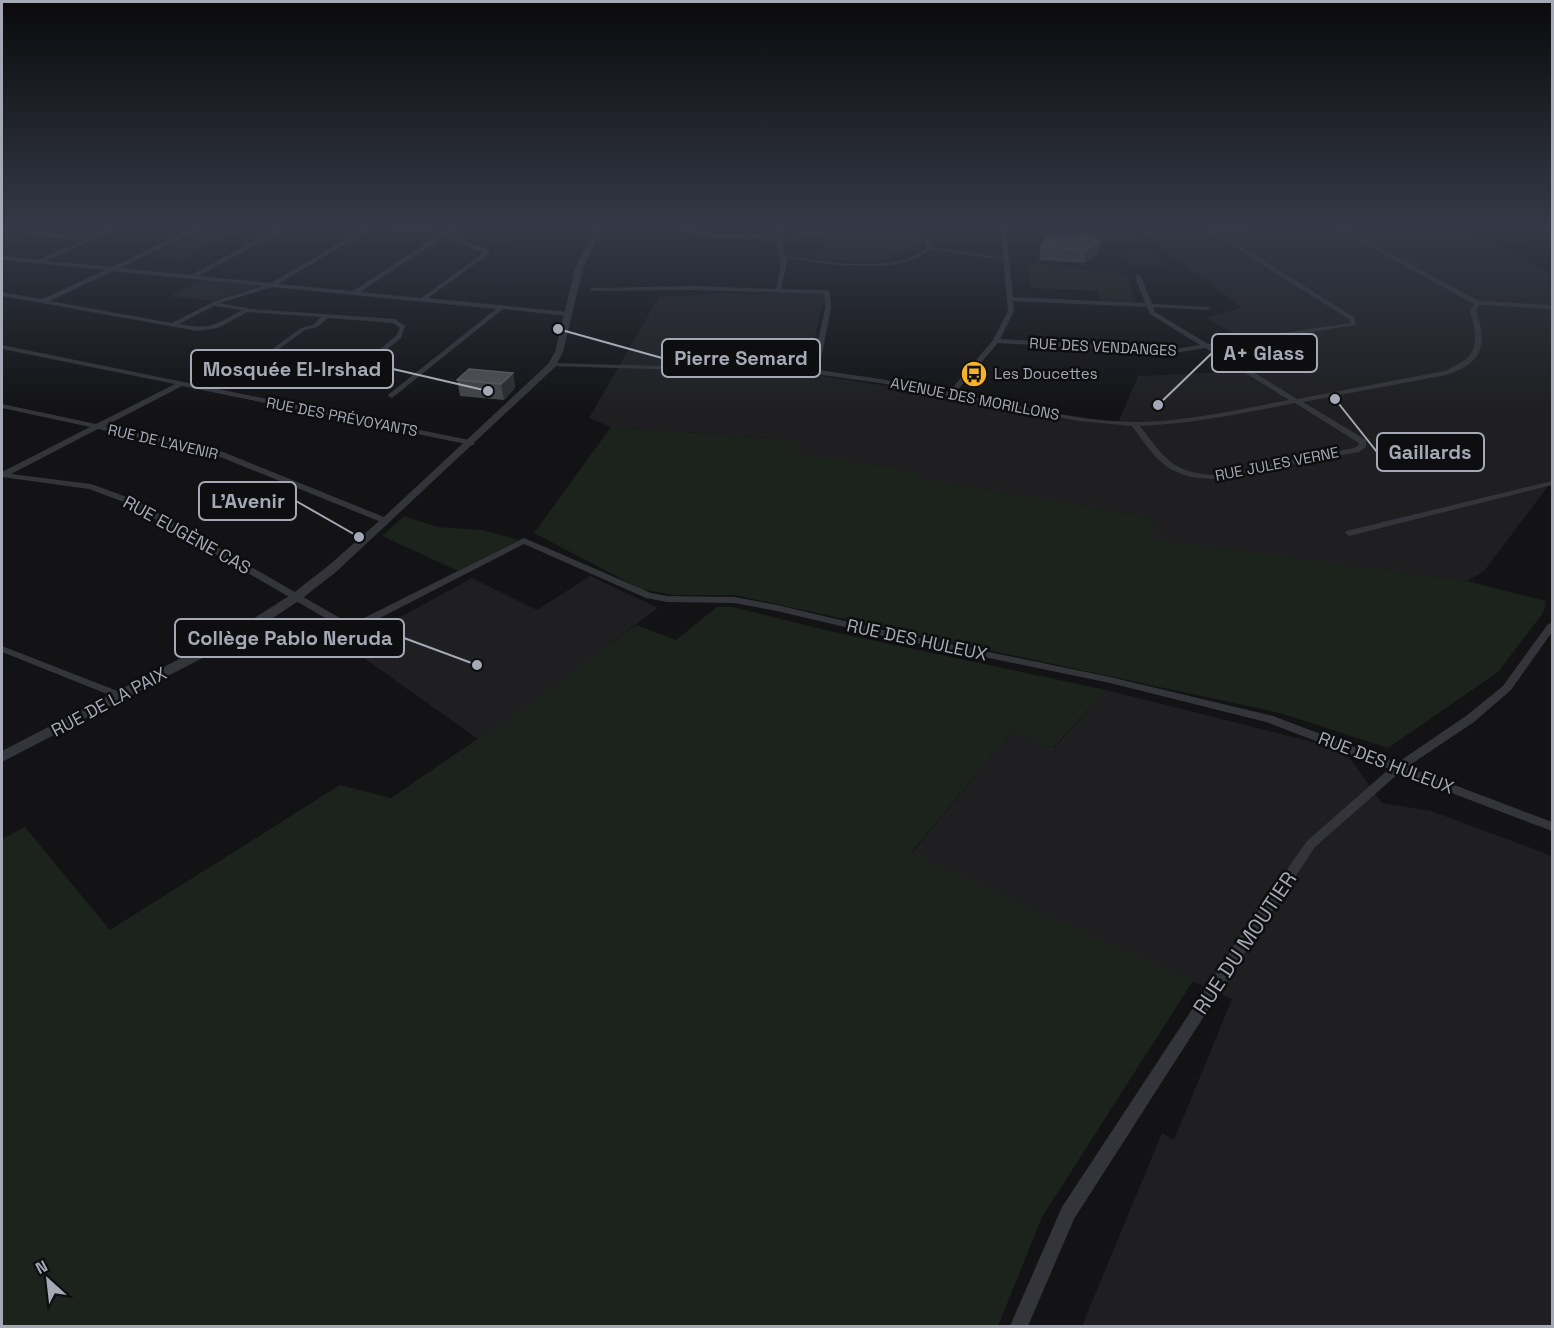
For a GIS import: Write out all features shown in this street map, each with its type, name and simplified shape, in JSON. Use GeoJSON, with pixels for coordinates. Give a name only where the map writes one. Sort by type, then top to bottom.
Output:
{"type":"FeatureCollection","features":[{"type":"Feature","properties":{"kind":"street"},"geometry":{"type":"LineString","coordinates":[[44,302],[77,286]]}},
{"type":"Feature","properties":{"kind":"street"},"geometry":{"type":"LineString","coordinates":[[174,324],[213,304],[268,286]]}},
{"type":"Feature","properties":{"kind":"street"},"geometry":{"type":"LineString","coordinates":[[281,286],[568,314]]}},
{"type":"Feature","properties":{"kind":"street"},"geometry":{"type":"LineString","coordinates":[[354,293],[365,286]]}},
{"type":"Feature","properties":{"kind":"street"},"geometry":{"type":"LineString","coordinates":[[423,299],[441,286]]}},
{"type":"Feature","properties":{"kind":"street"},"geometry":{"type":"LineString","coordinates":[[552,365],[559,352],[575,286]]}},
{"type":"Feature","properties":{"kind":"street"},"geometry":{"type":"LineString","coordinates":[[778,291],[779,286]]}},
{"type":"Feature","properties":{"kind":"street"},"geometry":{"type":"LineString","coordinates":[[951,394],[996,341],[1008,320],[1011,299],[1010,286]]}},
{"type":"Feature","properties":{"kind":"street"},"geometry":{"type":"LineString","coordinates":[[1141,286],[1152,313],[1299,401]]}},
{"type":"Feature","properties":{"kind":"street","name":"RUE DES VENDANGES"},"geometry":{"type":"LineString","coordinates":[[996,341],[1175,351],[1209,348],[1354,324],[1352,318],[1300,286]]}},
{"type":"Feature","properties":{"kind":"street"},"geometry":{"type":"LineString","coordinates":[[1446,286],[1478,303],[1552,307]]}},
{"type":"Feature","properties":{"kind":"street"},"geometry":{"type":"LineString","coordinates":[[592,290],[676,288],[828,293],[828,308],[815,372]]}},
{"type":"Feature","properties":{"kind":"street"},"geometry":{"type":"LineString","coordinates":[[2,294],[197,329],[216,327],[245,310],[395,321],[403,327],[399,337],[370,360],[270,352],[303,329],[315,326],[326,316]]}},
{"type":"Feature","properties":{"kind":"street"},"geometry":{"type":"LineString","coordinates":[[1011,299],[1207,308]]}},
{"type":"Feature","properties":{"kind":"street","name":"AVENUE DES MORILLONS"},"geometry":{"type":"LineString","coordinates":[[552,365],[815,372],[951,394],[1079,419],[1134,424],[1158,423],[1299,401],[1446,373],[1464,367],[1474,358],[1479,348],[1481,336],[1473,310],[1478,303]]}},
{"type":"Feature","properties":{"kind":"street"},"geometry":{"type":"LineString","coordinates":[[213,304],[248,309],[245,310]]}},
{"type":"Feature","properties":{"kind":"street"},"geometry":{"type":"LineString","coordinates":[[392,396],[502,307]]}},
{"type":"Feature","properties":{"kind":"street","name":"RUE DES PRÉVOYANTS"},"geometry":{"type":"LineString","coordinates":[[2,347],[471,443]]}},
{"type":"Feature","properties":{"kind":"street","name":"RUE DE LA PAIX"},"geometry":{"type":"LineString","coordinates":[[2,757],[242,632],[296,597],[332,569],[386,521],[552,365]]}},
{"type":"Feature","properties":{"kind":"street"},"geometry":{"type":"LineString","coordinates":[[2,475],[181,384]]}},
{"type":"Feature","properties":{"kind":"street","name":"RUE JULES VERNE"},"geometry":{"type":"LineString","coordinates":[[1134,424],[1165,464],[1174,470],[1198,477],[1213,477],[1362,447],[1363,442],[1356,435],[1299,401]]}},
{"type":"Feature","properties":{"kind":"street","name":"RUE DE L'AVENIR"},"geometry":{"type":"LineString","coordinates":[[2,406],[215,452],[386,521]]}},
{"type":"Feature","properties":{"kind":"street","name":"RUE EUGÈNE CAS"},"geometry":{"type":"LineString","coordinates":[[2,475],[91,487],[132,502],[296,597]]}},
{"type":"Feature","properties":{"kind":"street"},"geometry":{"type":"LineString","coordinates":[[1349,533],[1552,483]]}},
{"type":"Feature","properties":{"kind":"street","name":"RUE DES HULEUX"},"geometry":{"type":"LineString","coordinates":[[296,597],[343,624],[352,625],[368,620],[524,540],[633,591],[649,596],[667,599],[734,600],[991,657],[1098,677],[1269,719],[1552,827]]}},
{"type":"Feature","properties":{"kind":"street","name":"RUE DU MOUTIER"},"geometry":{"type":"LineString","coordinates":[[1019,1326],[1068,1213],[1246,939],[1311,844],[1398,768],[1470,719],[1507,688],[1552,626]]}},
{"type":"Feature","properties":{"kind":"street"},"geometry":{"type":"LineString","coordinates":[[2,650],[121,696]]}},
{"type":"Feature","properties":{"kind":"shaded area"},"geometry":{"type":"Polygon","coordinates":[[[188,286],[255,286],[255,288],[211,301],[169,296],[188,286]]]}},
{"type":"Feature","properties":{"kind":"shaded area"},"geometry":{"type":"Polygon","coordinates":[[[1031,286],[1130,286],[1136,302],[1099,300],[1097,292],[1104,291],[1031,288],[1031,286]]]}},
{"type":"Feature","properties":{"kind":"shaded area"},"geometry":{"type":"Polygon","coordinates":[[[1213,286],[1552,286],[1552,481],[1484,571],[1467,581],[1153,539],[1155,518],[917,478],[920,472],[789,451],[797,440],[611,427],[589,418],[659,297],[724,293],[826,294],[805,373],[1118,423],[1138,376],[1253,371],[1218,346],[1244,338],[1206,318],[1241,307],[1213,286]]]}},
{"type":"Feature","properties":{"kind":"shaded area"},"geometry":{"type":"Polygon","coordinates":[[[611,427],[798,440],[790,451],[921,472],[918,478],[1155,518],[1154,539],[1467,581],[1546,601],[1543,613],[1498,672],[1388,748],[1280,713],[734,595],[673,595],[641,589],[534,533],[611,427]]]}},
{"type":"Feature","properties":{"kind":"shaded area"},"geometry":{"type":"Polygon","coordinates":[[[404,516],[437,527],[482,530],[519,540],[458,571],[382,536],[404,516]]]}},
{"type":"Feature","properties":{"kind":"shaded area"},"geometry":{"type":"Polygon","coordinates":[[[590,576],[658,608],[568,674],[571,676],[478,739],[361,656],[371,633],[472,578],[537,610],[590,576]]]}},
{"type":"Feature","properties":{"kind":"shaded area"},"geometry":{"type":"Polygon","coordinates":[[[717,607],[733,607],[825,630],[1106,690],[1053,748],[1012,731],[911,853],[1193,981],[1042,1217],[998,1326],[2,1326],[2,839],[25,827],[110,930],[340,785],[391,798],[570,676],[567,674],[636,625],[676,640],[717,607]]]}},
{"type":"Feature","properties":{"kind":"shaded area"},"geometry":{"type":"Polygon","coordinates":[[[1106,690],[1344,750],[1382,803],[1431,811],[1552,856],[1552,1326],[1082,1326],[1162,1133],[1174,1140],[1232,999],[911,854],[1012,731],[1054,748],[1106,690]]]}},
{"type":"Feature","properties":{"kind":"building"},"geometry":{"type":"Polygon","coordinates":[[[469,369],[513,373],[501,384],[457,380],[469,369]]]}},
{"type":"Feature","properties":{"kind":"place","name":"Pierre Semard"},"geometry":{"type":"Point","coordinates":[558,329]}},
{"type":"Feature","properties":{"kind":"place","name":"Les Doucettes"},"geometry":{"type":"Point","coordinates":[974,374]}},
{"type":"Feature","properties":{"kind":"place","name":"Mosquée El-Irshad"},"geometry":{"type":"Point","coordinates":[488,391]}},
{"type":"Feature","properties":{"kind":"place","name":"Gaillards"},"geometry":{"type":"Point","coordinates":[1335,399]}},
{"type":"Feature","properties":{"kind":"place","name":"A+ Glass"},"geometry":{"type":"Point","coordinates":[1158,405]}},
{"type":"Feature","properties":{"kind":"place","name":"L'Avenir"},"geometry":{"type":"Point","coordinates":[359,537]}},
{"type":"Feature","properties":{"kind":"place","name":"Collège Pablo Neruda"},"geometry":{"type":"Point","coordinates":[477,665]}}]}
